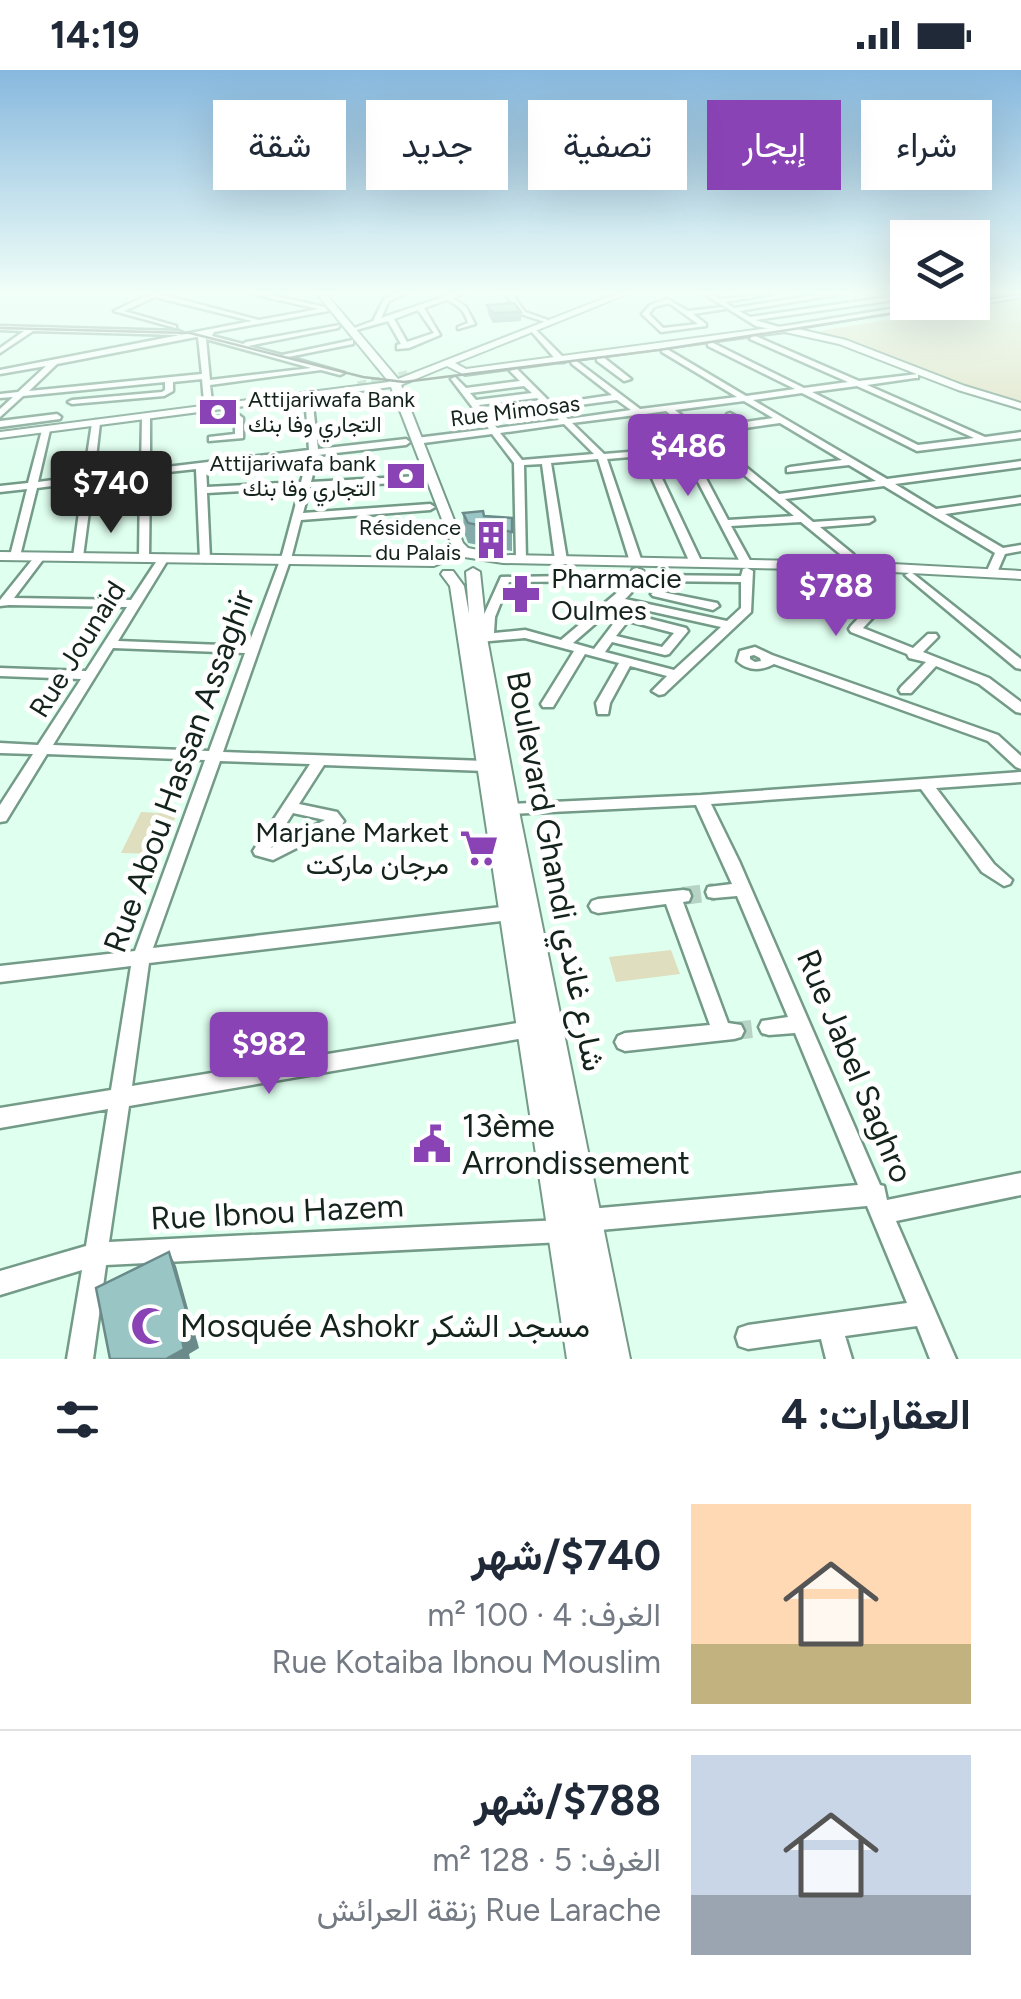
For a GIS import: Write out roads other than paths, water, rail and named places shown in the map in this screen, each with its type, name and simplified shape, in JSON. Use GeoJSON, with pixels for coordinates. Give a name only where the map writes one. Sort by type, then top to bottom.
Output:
{"type":"FeatureCollection","features":[{"type":"Feature","properties":{"kind":"main road","name":"Boulevard Ghandi شارع غاندي"},"geometry":{"type":"LineString","coordinates":[[365,354],[389,382]]}},
{"type":"Feature","properties":{"kind":"main road","name":"Boulevard Ghandi شارع غاندي"},"geometry":{"type":"LineString","coordinates":[[370,354],[382,365],[457,544],[472,562],[510,809],[614,1359]]}},
{"type":"Feature","properties":{"kind":"main road"},"geometry":{"type":"LineString","coordinates":[[382,365],[404,368],[456,354]]}},
{"type":"Feature","properties":{"kind":"main road"},"geometry":{"type":"LineString","coordinates":[[413,375],[467,354]]}},
{"type":"Feature","properties":{"kind":"main road"},"geometry":{"type":"LineString","coordinates":[[51,423],[96,423],[308,397],[389,382],[475,354]]}},
{"type":"Feature","properties":{"kind":"main road"},"geometry":{"type":"LineString","coordinates":[[451,365],[465,372],[596,354]]}},
{"type":"Feature","properties":{"kind":"main road"},"geometry":{"type":"LineString","coordinates":[[210,411],[389,382],[455,378],[635,354]]}},
{"type":"Feature","properties":{"kind":"main road"},"geometry":{"type":"LineString","coordinates":[[858,354],[971,397],[1021,408]]}},
{"type":"Feature","properties":{"kind":"main road"},"geometry":{"type":"LineString","coordinates":[[873,354],[961,390],[1021,408]]}},
{"type":"Feature","properties":{"kind":"main road"},"geometry":{"type":"LineString","coordinates":[[389,382],[435,361]]}},
{"type":"Feature","properties":{"kind":"main road"},"geometry":{"type":"LineString","coordinates":[[0,430],[360,386]]}},
{"type":"Feature","properties":{"kind":"main road","name":"Boulevard Ghandi شارع غاندي"},"geometry":{"type":"LineString","coordinates":[[411,441],[420,480],[444,545],[441,563],[457,586],[583,1359]]}},
{"type":"Feature","properties":{"kind":"main road"},"geometry":{"type":"LineString","coordinates":[[8,556],[286,557],[441,563],[561,560],[640,572],[696,563],[747,571],[1021,579]]}},
{"type":"Feature","properties":{"kind":"main road"},"geometry":{"type":"LineString","coordinates":[[441,563],[640,572],[856,566],[992,573],[1021,579]]}},
{"type":"Feature","properties":{"kind":"street"},"geometry":{"type":"LineString","coordinates":[[0,372],[90,354]]}},
{"type":"Feature","properties":{"kind":"street"},"geometry":{"type":"LineString","coordinates":[[205,559],[202,490],[212,439],[206,354]]}},
{"type":"Feature","properties":{"kind":"street"},"geometry":{"type":"LineString","coordinates":[[273,354],[340,374]]}},
{"type":"Feature","properties":{"kind":"street"},"geometry":{"type":"LineString","coordinates":[[280,356],[286,354]]}},
{"type":"Feature","properties":{"kind":"street"},"geometry":{"type":"LineString","coordinates":[[556,354],[560,360]]}},
{"type":"Feature","properties":{"kind":"street"},"geometry":{"type":"LineString","coordinates":[[672,354],[1002,552],[1021,548]]}},
{"type":"Feature","properties":{"kind":"street"},"geometry":{"type":"LineString","coordinates":[[731,354],[920,449],[1021,436]]}},
{"type":"Feature","properties":{"kind":"street"},"geometry":{"type":"LineString","coordinates":[[800,354],[986,440]]}},
{"type":"Feature","properties":{"kind":"street"},"geometry":{"type":"LineString","coordinates":[[600,359],[628,379]]}},
{"type":"Feature","properties":{"kind":"street"},"geometry":{"type":"LineString","coordinates":[[0,362],[54,362]]}},
{"type":"Feature","properties":{"kind":"street"},"geometry":{"type":"LineString","coordinates":[[0,414],[54,362]]}},
{"type":"Feature","properties":{"kind":"street"},"geometry":{"type":"LineString","coordinates":[[575,362],[686,450],[747,571],[746,609],[659,690]]}},
{"type":"Feature","properties":{"kind":"street"},"geometry":{"type":"LineString","coordinates":[[0,396],[324,368]]}},
{"type":"Feature","properties":{"kind":"street"},"geometry":{"type":"LineString","coordinates":[[514,371],[602,457],[640,572]]}},
{"type":"Feature","properties":{"kind":"street","name":"Rue Mimosas"},"geometry":{"type":"LineString","coordinates":[[0,489],[496,431],[915,376]]}},
{"type":"Feature","properties":{"kind":"street"},"geometry":{"type":"LineString","coordinates":[[455,378],[519,463],[521,560]]}},
{"type":"Feature","properties":{"kind":"street"},"geometry":{"type":"LineString","coordinates":[[72,402],[164,394],[169,391],[169,380]]}},
{"type":"Feature","properties":{"kind":"street"},"geometry":{"type":"LineString","coordinates":[[464,391],[526,383]]}},
{"type":"Feature","properties":{"kind":"street"},"geometry":{"type":"LineString","coordinates":[[8,556],[51,423],[89,388]]}},
{"type":"Feature","properties":{"kind":"street"},"geometry":{"type":"LineString","coordinates":[[474,403],[540,395]]}},
{"type":"Feature","properties":{"kind":"street","name":"Rue Abou Hassan Assaghir"},"geometry":{"type":"LineString","coordinates":[[80,1359],[141,958],[286,557],[314,452],[308,397]]}},
{"type":"Feature","properties":{"kind":"street"},"geometry":{"type":"LineString","coordinates":[[552,406],[619,397]]}},
{"type":"Feature","properties":{"kind":"street"},"geometry":{"type":"LineString","coordinates":[[669,409],[721,448],[856,566]]}},
{"type":"Feature","properties":{"kind":"street"},"geometry":{"type":"LineString","coordinates":[[210,411],[239,418],[241,435],[212,439]]}},
{"type":"Feature","properties":{"kind":"street"},"geometry":{"type":"LineString","coordinates":[[730,416],[748,425],[780,420]]}},
{"type":"Feature","properties":{"kind":"street"},"geometry":{"type":"LineString","coordinates":[[144,558],[146,417]]}},
{"type":"Feature","properties":{"kind":"street"},"geometry":{"type":"LineString","coordinates":[[78,557],[96,423]]}},
{"type":"Feature","properties":{"kind":"street"},"geometry":{"type":"LineString","coordinates":[[519,463],[721,448]]}},
{"type":"Feature","properties":{"kind":"street"},"geometry":{"type":"LineString","coordinates":[[645,454],[696,563]]}},
{"type":"Feature","properties":{"kind":"street"},"geometry":{"type":"LineString","coordinates":[[546,461],[561,560]]}},
{"type":"Feature","properties":{"kind":"street"},"geometry":{"type":"LineString","coordinates":[[790,470],[851,462]]}},
{"type":"Feature","properties":{"kind":"street"},"geometry":{"type":"LineString","coordinates":[[778,498],[1021,464]]}},
{"type":"Feature","properties":{"kind":"street"},"geometry":{"type":"LineString","coordinates":[[202,490],[420,480]]}},
{"type":"Feature","properties":{"kind":"street"},"geometry":{"type":"LineString","coordinates":[[935,512],[1021,501]]}},
{"type":"Feature","properties":{"kind":"street"},"geometry":{"type":"LineString","coordinates":[[297,516],[430,507]]}},
{"type":"Feature","properties":{"kind":"street"},"geometry":{"type":"LineString","coordinates":[[725,523],[868,520]]}},
{"type":"Feature","properties":{"kind":"street"},"geometry":{"type":"LineString","coordinates":[[992,573],[1002,552]]}},
{"type":"Feature","properties":{"kind":"street"},"geometry":{"type":"LineString","coordinates":[[2,604],[40,557]]}},
{"type":"Feature","properties":{"kind":"street","name":"Rue Jounaid"},"geometry":{"type":"LineString","coordinates":[[0,816],[164,558]]}},
{"type":"Feature","properties":{"kind":"street"},"geometry":{"type":"LineString","coordinates":[[564,644],[615,600],[640,572]]}},
{"type":"Feature","properties":{"kind":"street"},"geometry":{"type":"LineString","coordinates":[[640,572],[506,579],[484,638],[520,633],[673,674]]}},
{"type":"Feature","properties":{"kind":"street"},"geometry":{"type":"LineString","coordinates":[[819,573],[827,587],[874,608],[855,629],[932,663],[984,680],[1021,709]]}},
{"type":"Feature","properties":{"kind":"street"},"geometry":{"type":"LineString","coordinates":[[911,576],[1021,665]]}},
{"type":"Feature","properties":{"kind":"street"},"geometry":{"type":"LineString","coordinates":[[657,594],[713,606],[729,625]]}},
{"type":"Feature","properties":{"kind":"street"},"geometry":{"type":"LineString","coordinates":[[615,600],[713,606]]}},
{"type":"Feature","properties":{"kind":"street"},"geometry":{"type":"LineString","coordinates":[[2,604],[134,604]]}},
{"type":"Feature","properties":{"kind":"street"},"geometry":{"type":"LineString","coordinates":[[548,704],[590,650],[609,638],[627,617],[682,631],[666,651],[609,638]]}},
{"type":"Feature","properties":{"kind":"street"},"geometry":{"type":"LineString","coordinates":[[913,655],[932,637]]}},
{"type":"Feature","properties":{"kind":"street"},"geometry":{"type":"LineString","coordinates":[[111,644],[252,650]]}},
{"type":"Feature","properties":{"kind":"street"},"geometry":{"type":"LineString","coordinates":[[768,658],[993,738],[1021,764]]}},
{"type":"Feature","properties":{"kind":"street"},"geometry":{"type":"LineString","coordinates":[[603,712],[603,703],[628,661]]}},
{"type":"Feature","properties":{"kind":"street"},"geometry":{"type":"LineString","coordinates":[[906,690],[932,663]]}},
{"type":"Feature","properties":{"kind":"street"},"geometry":{"type":"LineString","coordinates":[[0,672],[90,674]]}},
{"type":"Feature","properties":{"kind":"street"},"geometry":{"type":"LineString","coordinates":[[0,748],[485,766]]}},
{"type":"Feature","properties":{"kind":"street"},"geometry":{"type":"LineString","coordinates":[[288,807],[320,760]]}},
{"type":"Feature","properties":{"kind":"street"},"geometry":{"type":"LineString","coordinates":[[510,809],[1021,777]]}},
{"type":"Feature","properties":{"kind":"street"},"geometry":{"type":"LineString","coordinates":[[924,782],[988,868],[1004,880]]}},
{"type":"Feature","properties":{"kind":"street","name":"Rue Jabel Saghro"},"geometry":{"type":"LineString","coordinates":[[701,800],[744,889],[943,1359]]}},
{"type":"Feature","properties":{"kind":"street"},"geometry":{"type":"LineString","coordinates":[[714,892],[744,889]]}},
{"type":"Feature","properties":{"kind":"street"},"geometry":{"type":"LineString","coordinates":[[598,906],[678,896],[728,1032],[625,1042]]}},
{"type":"Feature","properties":{"kind":"street"},"geometry":{"type":"LineString","coordinates":[[0,974],[510,913]]}},
{"type":"Feature","properties":{"kind":"street"},"geometry":{"type":"LineString","coordinates":[[769,1027],[802,1024]]}},
{"type":"Feature","properties":{"kind":"street"},"geometry":{"type":"LineString","coordinates":[[0,1118],[530,1030]]}},
{"type":"Feature","properties":{"kind":"street"},"geometry":{"type":"LineString","coordinates":[[588,1220],[879,1203],[1021,1184]]}},
{"type":"Feature","properties":{"kind":"street","name":"Rue Ibnou Hazem"},"geometry":{"type":"LineString","coordinates":[[0,1283],[97,1254],[562,1231]]}},
{"type":"Feature","properties":{"kind":"street"},"geometry":{"type":"LineString","coordinates":[[748,1337],[925,1313]]}},
{"type":"Feature","properties":{"kind":"street"},"geometry":{"type":"LineString","coordinates":[[830,1325],[839,1359]]}},
{"type":"Feature","properties":{"kind":"tunnel"},"geometry":{"type":"LineString","coordinates":[[358,386],[410,374]]}},
{"type":"Feature","properties":{"kind":"tunnel"},"geometry":{"type":"LineString","coordinates":[[683,896],[714,892]]}},
{"type":"Feature","properties":{"kind":"tunnel"},"geometry":{"type":"LineString","coordinates":[[734,1031],[769,1027]]}},
{"type":"Feature","properties":{"kind":"tram line"},"geometry":{"type":"LineString","coordinates":[[273,354],[363,377],[404,382],[626,354]]}},
{"type":"Feature","properties":{"kind":"place","name":"Attijariwafa Bank التجاري وفا بنك"},"geometry":{"type":"Point","coordinates":[218,412]}},
{"type":"Feature","properties":{"kind":"place","name":"Attijariwafa bank التجاري وفا بنك"},"geometry":{"type":"Point","coordinates":[406,476]}},
{"type":"Feature","properties":{"kind":"place","name":"Résidence du Palais"},"geometry":{"type":"Point","coordinates":[491,540]}},
{"type":"Feature","properties":{"kind":"place","name":"Pharmacie Oulmes"},"geometry":{"type":"Point","coordinates":[521,594]}},
{"type":"Feature","properties":{"kind":"place","name":"Marjane Market مرجان ماركت"},"geometry":{"type":"Point","coordinates":[479,848]}},
{"type":"Feature","properties":{"kind":"place","name":"13ème Arrondissement"},"geometry":{"type":"Point","coordinates":[432,1144]}},
{"type":"Feature","properties":{"kind":"place","name":"Mosquée Ashokr مسجد الشكر"},"geometry":{"type":"Point","coordinates":[150,1326]}}]}
